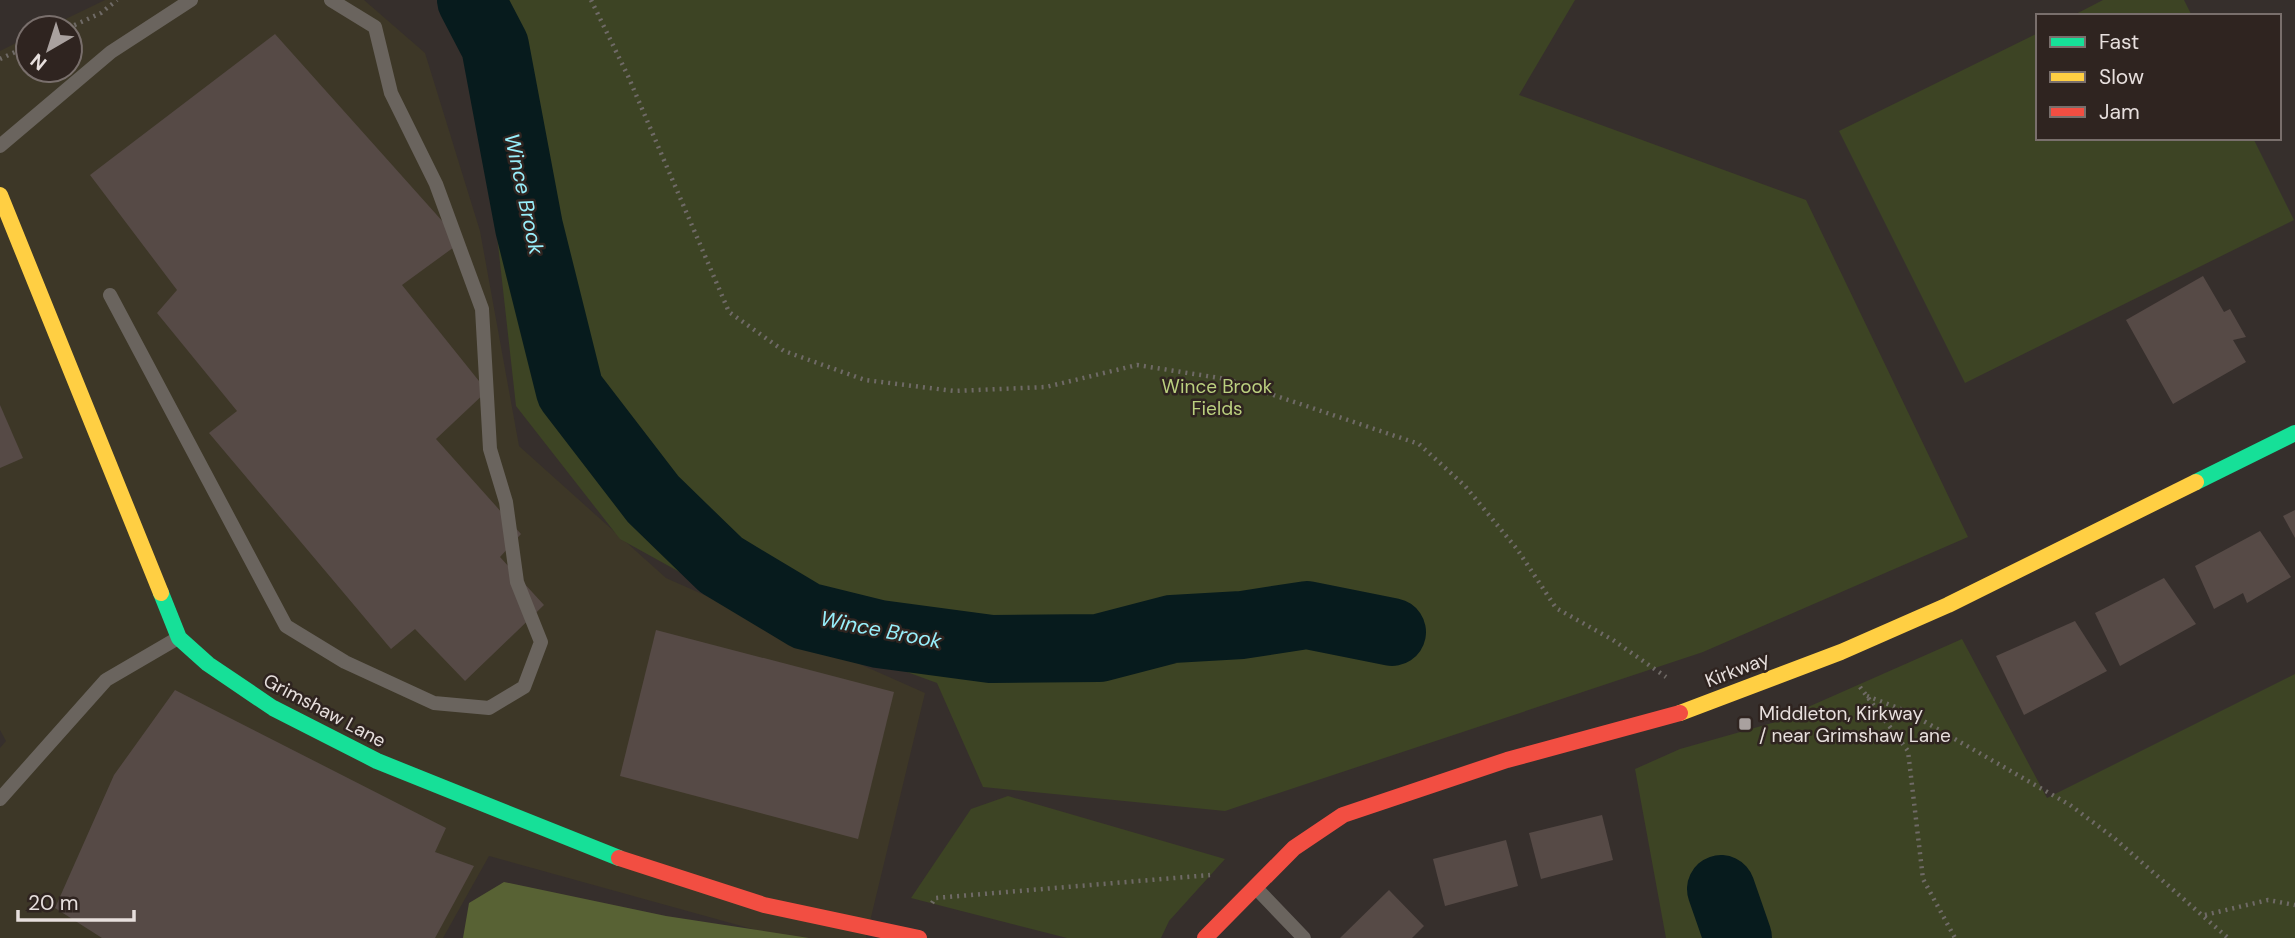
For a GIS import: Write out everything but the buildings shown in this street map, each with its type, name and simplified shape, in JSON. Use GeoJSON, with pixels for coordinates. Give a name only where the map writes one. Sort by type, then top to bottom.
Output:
{"type":"FeatureCollection","features":[{"type":"Feature","properties":{"kind":"main road","name":"Grimshaw Lane"},"geometry":{"type":"LineString","coordinates":[[0,195],[179,638],[234,686],[359,754],[543,831],[671,876],[810,917],[915,937]]}},
{"type":"Feature","properties":{"kind":"main road","name":"Kirkway"},"geometry":{"type":"LineString","coordinates":[[1205,938],[1254,886],[1310,835],[1343,815],[1507,760],[1693,709],[1841,652],[1948,605],[2295,433]]}},
{"type":"Feature","properties":{"kind":"lane"},"geometry":{"type":"LineString","coordinates":[[0,146],[111,52],[191,0]]}},
{"type":"Feature","properties":{"kind":"lane"},"geometry":{"type":"LineString","coordinates":[[110,296],[286,626],[345,662],[434,703],[489,708],[524,687],[541,642],[517,582],[506,502],[490,449],[482,309],[436,184],[391,93],[375,27],[331,0]]}},
{"type":"Feature","properties":{"kind":"lane"},"geometry":{"type":"LineString","coordinates":[[0,799],[106,680],[179,638]]}},
{"type":"Feature","properties":{"kind":"lane"},"geometry":{"type":"LineString","coordinates":[[1254,886],[1304,938]]}},
{"type":"Feature","properties":{"kind":"path"},"geometry":{"type":"LineString","coordinates":[[84,21],[101,13],[117,0]]}},
{"type":"Feature","properties":{"kind":"path"},"geometry":{"type":"LineString","coordinates":[[591,0],[628,76],[729,312],[784,351],[865,380],[954,391],[1046,387],[1137,365],[1226,379],[1419,444],[1474,496],[1517,549],[1556,608],[1613,640],[1681,688],[1693,709]]}},
{"type":"Feature","properties":{"kind":"path"},"geometry":{"type":"LineString","coordinates":[[1841,652],[1867,696],[1908,751],[1923,879],[1955,938]]}},
{"type":"Feature","properties":{"kind":"path"},"geometry":{"type":"LineString","coordinates":[[1867,696],[1906,710],[2070,805],[2204,915],[2228,938]]}},
{"type":"Feature","properties":{"kind":"path"},"geometry":{"type":"LineString","coordinates":[[915,937],[935,898],[1216,875],[1241,900]]}},
{"type":"Feature","properties":{"kind":"path"},"geometry":{"type":"LineString","coordinates":[[2204,915],[2269,900],[2295,905]]}},
{"type":"Feature","properties":{"kind":"shaded area"},"geometry":{"type":"Polygon","coordinates":[[[105,0],[364,0],[425,53],[480,231],[519,446],[666,578],[925,693],[866,938],[785,938],[489,856],[443,938],[0,938],[0,748],[6,741],[0,730],[0,51],[14,44],[14,84],[84,84],[84,14],[76,14],[105,0]]]}},
{"type":"Feature","properties":{"kind":"green space","name":"Wince Brook Fields"},"geometry":{"type":"Polygon","coordinates":[[[447,0],[1575,0],[1519,95],[1806,200],[1968,537],[1703,652],[1225,811],[983,787],[937,683],[768,621],[620,539],[516,406],[481,92],[447,0]]]}},
{"type":"Feature","properties":{"kind":"green space"},"geometry":{"type":"Polygon","coordinates":[[[2103,0],[2184,0],[2191,14],[2076,14],[2103,0]]]}},
{"type":"Feature","properties":{"kind":"green space"},"geometry":{"type":"Polygon","coordinates":[[[2036,34],[2036,140],[2254,140],[2294,220],[1965,383],[1839,131],[2036,34]]]}},
{"type":"Feature","properties":{"kind":"green space"},"geometry":{"type":"Polygon","coordinates":[[[1962,639],[2047,798],[2295,674],[2295,938],[1666,938],[1635,769],[1680,749],[1772,723],[1962,639]]]}},
{"type":"Feature","properties":{"kind":"green space"},"geometry":{"type":"Polygon","coordinates":[[[1008,796],[1225,859],[1169,921],[1161,938],[1067,938],[911,898],[971,809],[1008,796]]]}},
{"type":"Feature","properties":{"kind":"green space"},"geometry":{"type":"Polygon","coordinates":[[[504,882],[666,916],[809,938],[463,938],[469,903],[504,882]]]}},
{"type":"Feature","properties":{"kind":"waterway","name":"Wince Brook"},"geometry":{"type":"LineString","coordinates":[[471,0],[495,46],[529,227],[570,391],[653,499],[721,565],[806,616],[879,634],[991,649],[1099,648],[1172,629],[1242,625],[1307,615],[1392,632]]}},
{"type":"Feature","properties":{"kind":"waterway","name":"Wince Brook"},"geometry":{"type":"LineString","coordinates":[[1721,889],[1738,938]]}},
{"type":"Feature","properties":{"kind":"traffic: fast"},"geometry":{"type":"LineString","coordinates":[[2196,482],[2295,433]]}},
{"type":"Feature","properties":{"kind":"traffic: fast"},"geometry":{"type":"LineString","coordinates":[[161,593],[179,638],[208,664],[273,708],[377,761],[619,858]]}},
{"type":"Feature","properties":{"kind":"traffic: slow"},"geometry":{"type":"LineString","coordinates":[[0,195],[161,593]]}},
{"type":"Feature","properties":{"kind":"traffic: slow"},"geometry":{"type":"LineString","coordinates":[[1680,713],[1841,652],[1948,605],[2196,482]]}},
{"type":"Feature","properties":{"kind":"traffic: jam"},"geometry":{"type":"LineString","coordinates":[[1205,938],[1294,848],[1343,815],[1507,760],[1680,713]]}},
{"type":"Feature","properties":{"kind":"traffic: jam"},"geometry":{"type":"LineString","coordinates":[[619,858],[764,905],[919,938]]}},
{"type":"Feature","properties":{"kind":"place","name":"Middleton, Kirkway / near Grimshaw Lane"},"geometry":{"type":"Point","coordinates":[1745,724]}}]}
